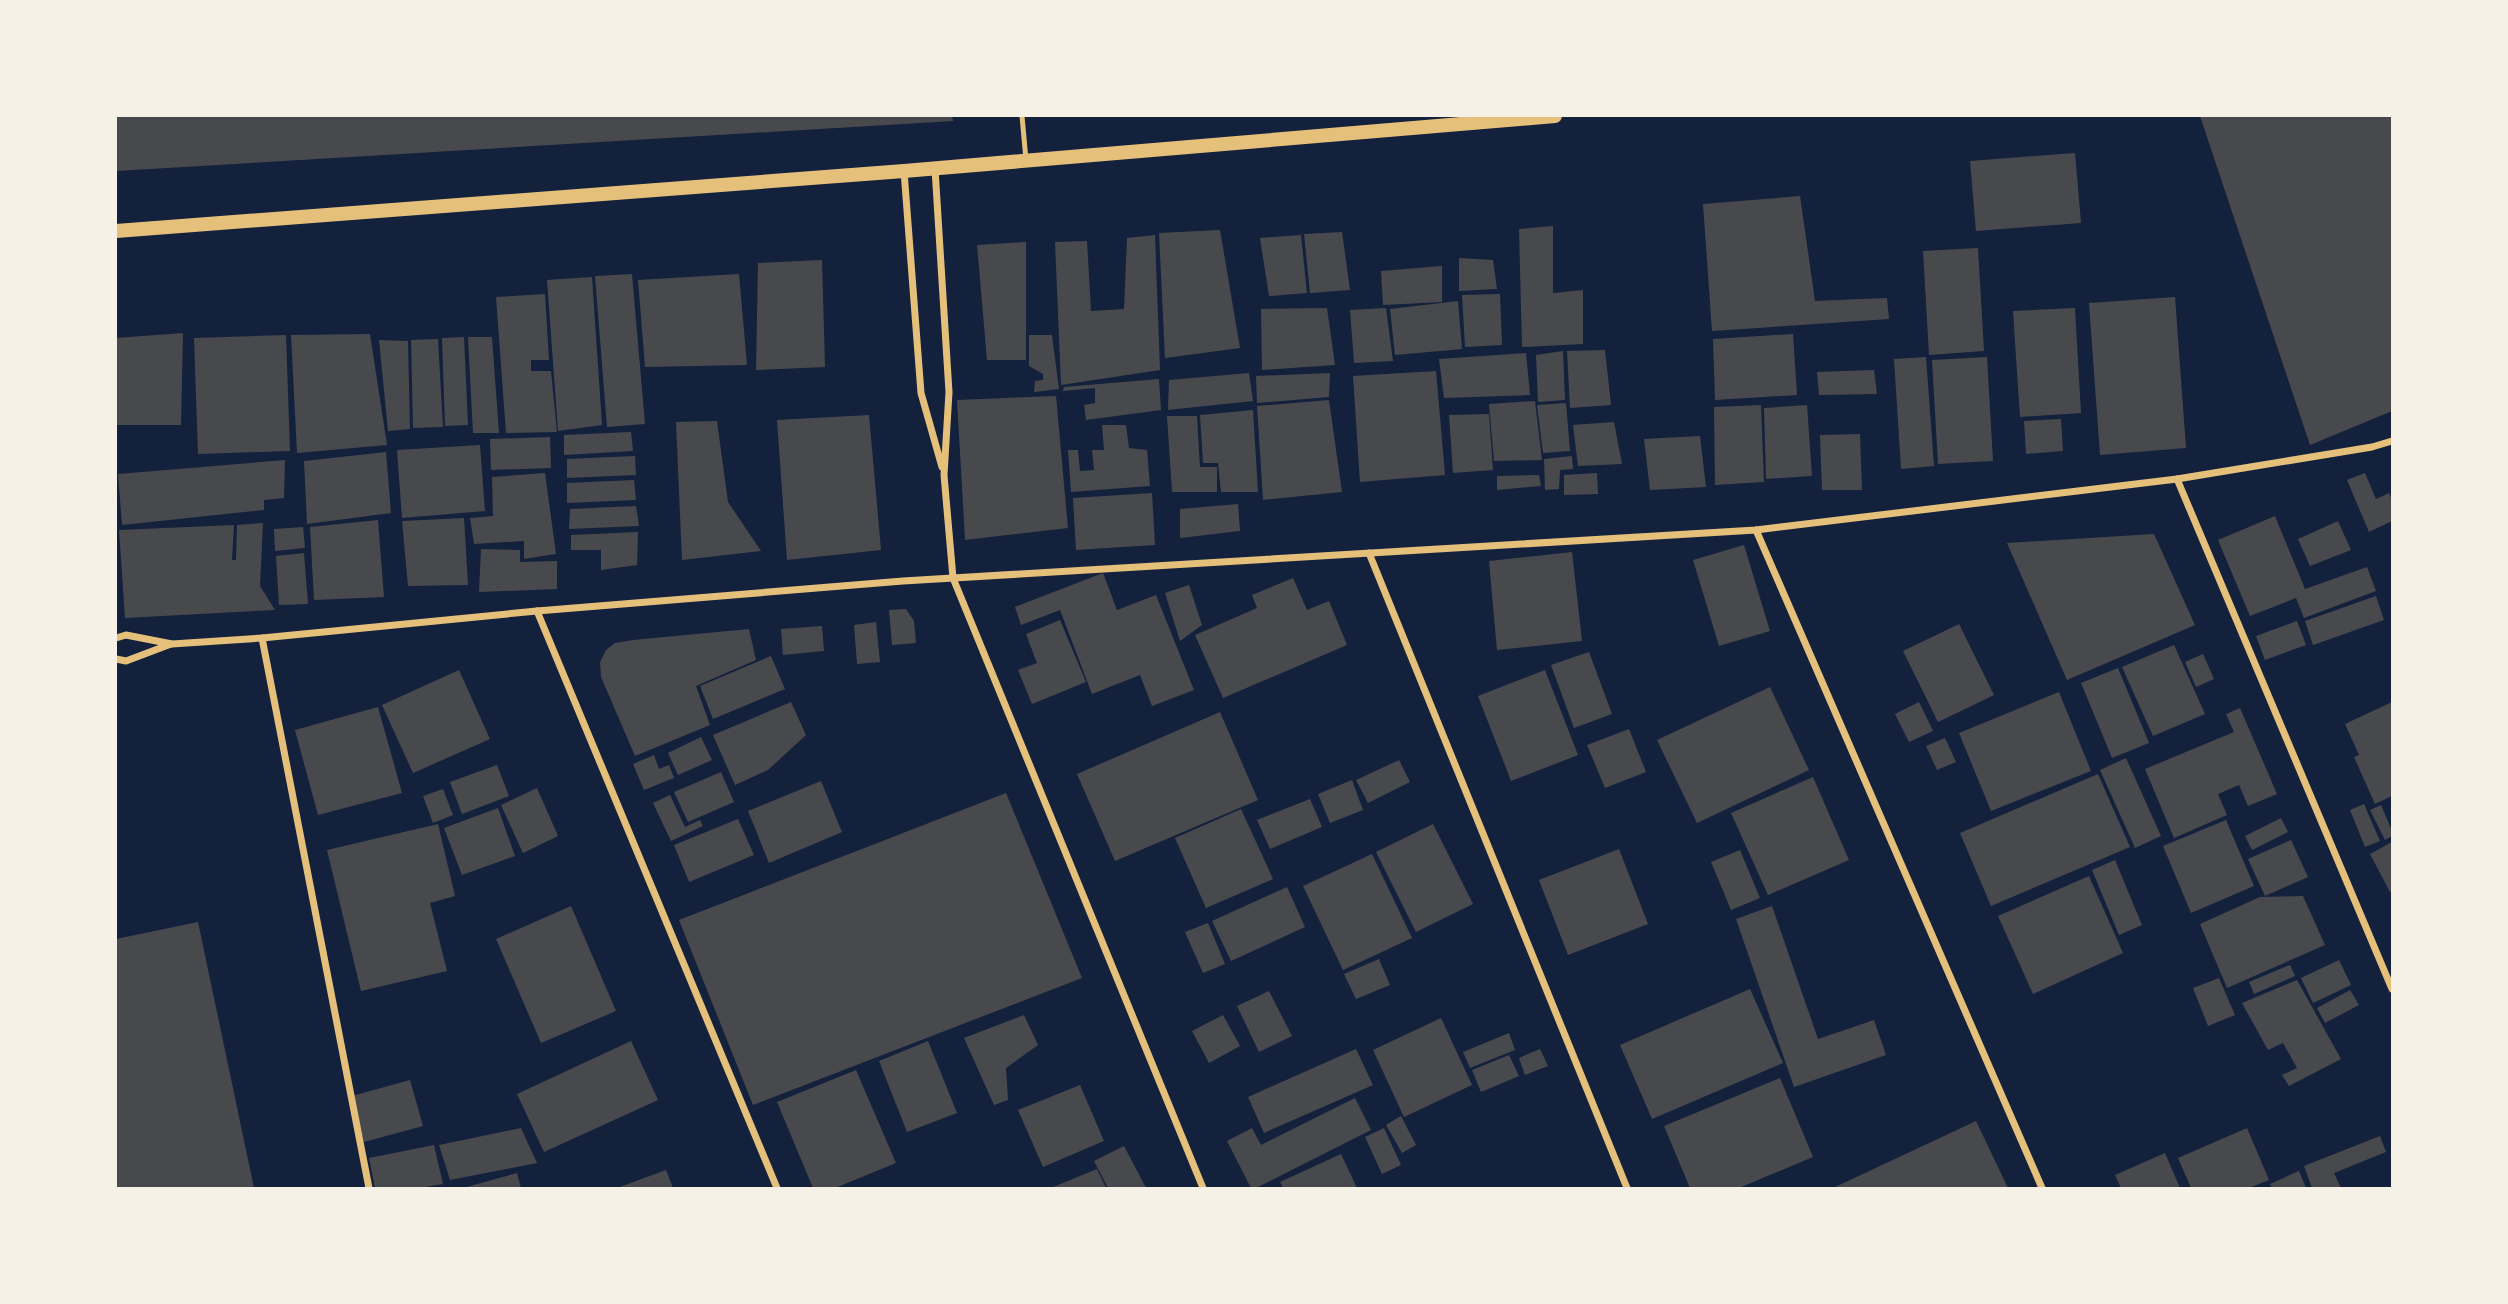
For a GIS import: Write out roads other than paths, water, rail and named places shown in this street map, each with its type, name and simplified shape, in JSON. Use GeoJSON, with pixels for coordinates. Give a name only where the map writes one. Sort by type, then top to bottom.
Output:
{"type":"FeatureCollection","features":[{"type":"Feature","properties":{"kind":"main road"},"geometry":{"type":"LineString","coordinates":[[116,231],[935,169],[1555,116]]}},
{"type":"Feature","properties":{"kind":"street"},"geometry":{"type":"LineString","coordinates":[[935,169],[949,392],[944,475],[953,578],[1203,1188]]}},
{"type":"Feature","properties":{"kind":"street"},"geometry":{"type":"LineString","coordinates":[[904,171],[921,393],[944,475]]}},
{"type":"Feature","properties":{"kind":"street"},"geometry":{"type":"LineString","coordinates":[[116,638],[126,635],[172,644],[262,638],[537,611],[953,578],[1756,530],[2177,479],[2372,447],[2392,441]]}},
{"type":"Feature","properties":{"kind":"street"},"geometry":{"type":"LineString","coordinates":[[2177,479],[2392,989]]}},
{"type":"Feature","properties":{"kind":"street"},"geometry":{"type":"LineString","coordinates":[[1756,530],[2042,1188]]}},
{"type":"Feature","properties":{"kind":"street"},"geometry":{"type":"LineString","coordinates":[[1368,553],[1627,1188]]}},
{"type":"Feature","properties":{"kind":"street"},"geometry":{"type":"LineString","coordinates":[[537,611],[777,1188]]}},
{"type":"Feature","properties":{"kind":"street"},"geometry":{"type":"LineString","coordinates":[[262,638],[369,1188]]}},
{"type":"Feature","properties":{"kind":"street"},"geometry":{"type":"LineString","coordinates":[[116,659],[126,661],[172,644]]}},
{"type":"Feature","properties":{"kind":"lane"},"geometry":{"type":"LineString","coordinates":[[1021,116],[1026,160]]}}]}
